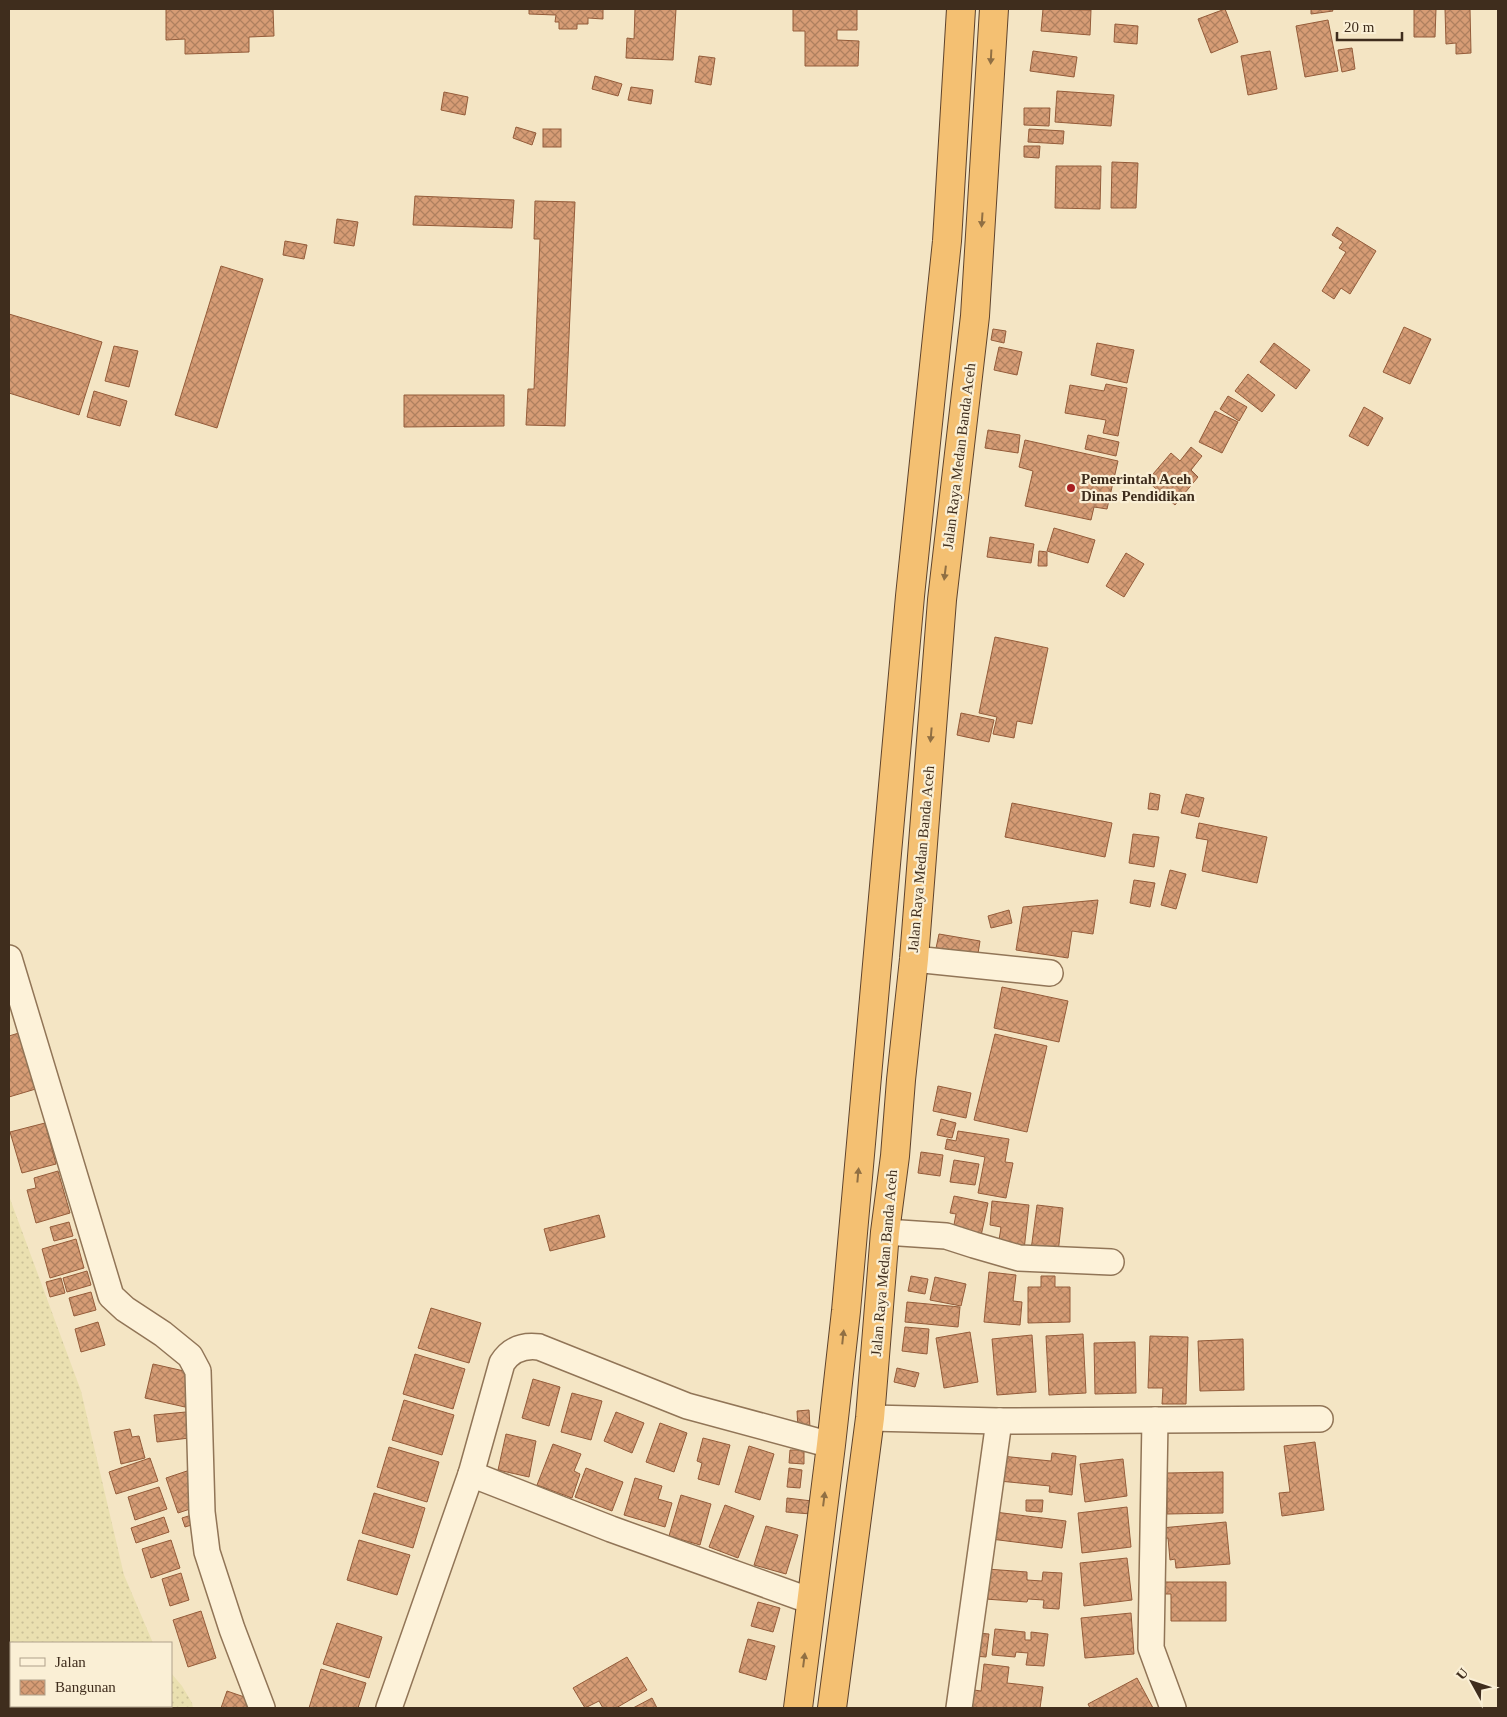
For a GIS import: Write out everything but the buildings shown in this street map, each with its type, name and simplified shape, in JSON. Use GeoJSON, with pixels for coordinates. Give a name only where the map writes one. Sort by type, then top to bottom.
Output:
{"type":"FeatureCollection","features":[{"type":"Feature","properties":{"kind":"highway"},"geometry":{"type":"LineString","coordinates":[[832,1708],[799,1706],[846,1311],[910,596],[948,241],[961,9]]}},
{"type":"Feature","properties":{"kind":"highway","name":"Jalan Raya Medan Banda Aceh"},"geometry":{"type":"LineString","coordinates":[[832,1708],[870,1418],[885,1232],[914,959],[942,600],[975,316],[994,9]]}},
{"type":"Feature","properties":{"kind":"highway"},"geometry":{"type":"LineString","coordinates":[[910,596],[942,600]]}},
{"type":"Feature","properties":{"kind":"highway"},"geometry":{"type":"LineString","coordinates":[[866,1080],[900,1080]]}},
{"type":"Feature","properties":{"kind":"street"},"geometry":{"type":"LineString","coordinates":[[9,958],[111,1296],[125,1309],[164,1334],[190,1356],[198,1371],[202,1512],[207,1552],[232,1629],[262,1708]]}},
{"type":"Feature","properties":{"kind":"street"},"geometry":{"type":"LineString","coordinates":[[914,959],[1050,973]]}},
{"type":"Feature","properties":{"kind":"street"},"geometry":{"type":"LineString","coordinates":[[885,1232],[946,1236],[1019,1258],[1111,1262]]}},
{"type":"Feature","properties":{"kind":"street"},"geometry":{"type":"LineString","coordinates":[[389,1708],[471,1474],[502,1363],[508,1354],[528,1346],[552,1351],[687,1406],[831,1445]]}},
{"type":"Feature","properties":{"kind":"street"},"geometry":{"type":"LineString","coordinates":[[870,1418],[999,1421],[1320,1419]]}},
{"type":"Feature","properties":{"kind":"street"},"geometry":{"type":"LineString","coordinates":[[1155,1420],[1151,1648],[1173,1708]]}},
{"type":"Feature","properties":{"kind":"street"},"geometry":{"type":"LineString","coordinates":[[959,1708],[999,1421]]}},
{"type":"Feature","properties":{"kind":"street"},"geometry":{"type":"LineString","coordinates":[[471,1474],[620,1533],[812,1602]]}},
{"type":"Feature","properties":{"kind":"shaded area"},"geometry":{"type":"Polygon","coordinates":[[[9,1196],[81,1391],[124,1575],[153,1642],[10,1642],[9,1673],[9,1196]]]}},
{"type":"Feature","properties":{"kind":"shaded area"},"geometry":{"type":"Polygon","coordinates":[[[172,1674],[182,1686],[193,1708],[90,1707],[172,1707],[172,1674]]]}},
{"type":"Feature","properties":{"kind":"place","name":"Pemerintah Aceh Dinas Pendidikan"},"geometry":{"type":"Point","coordinates":[1071,488]}}]}
